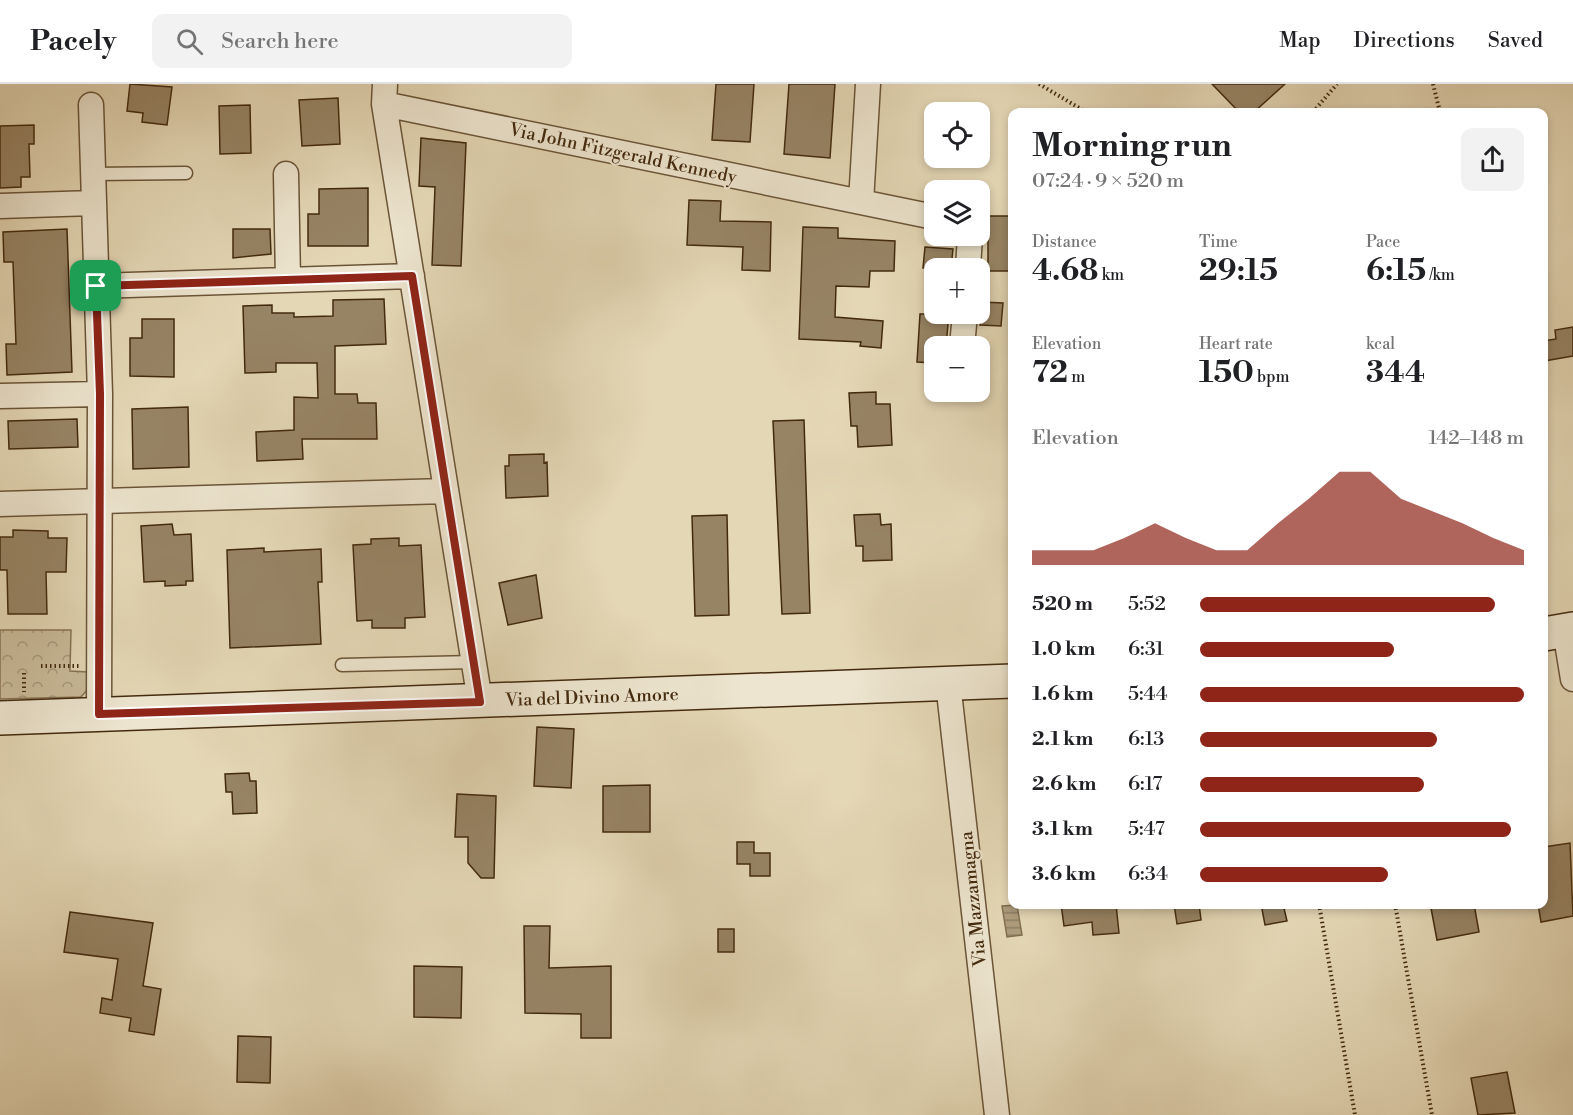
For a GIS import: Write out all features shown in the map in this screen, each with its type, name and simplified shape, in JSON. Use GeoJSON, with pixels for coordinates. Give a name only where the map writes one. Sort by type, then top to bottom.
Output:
{"type":"FeatureCollection","features":[{"type":"Feature","properties":{"kind":"main road","name":"Via del Divino Amore"},"geometry":{"type":"LineString","coordinates":[[0,718],[1008,681]]}},
{"type":"Feature","properties":{"kind":"street"},"geometry":{"type":"LineString","coordinates":[[861,202],[868,84]]}},
{"type":"Feature","properties":{"kind":"street","name":"Via John Fitzgerald Kennedy"},"geometry":{"type":"LineString","coordinates":[[480,702],[385,94],[924,216]]}},
{"type":"Feature","properties":{"kind":"street"},"geometry":{"type":"LineString","coordinates":[[91,105],[100,394],[99,714]]}},
{"type":"Feature","properties":{"kind":"street"},"geometry":{"type":"LineString","coordinates":[[286,174],[288,280]]}},
{"type":"Feature","properties":{"kind":"street"},"geometry":{"type":"LineString","coordinates":[[0,206],[93,203]]}},
{"type":"Feature","properties":{"kind":"street"},"geometry":{"type":"LineString","coordinates":[[96,286],[412,276]]}},
{"type":"Feature","properties":{"kind":"street"},"geometry":{"type":"LineString","coordinates":[[0,396],[100,394]]}},
{"type":"Feature","properties":{"kind":"street"},"geometry":{"type":"LineString","coordinates":[[0,504],[446,491]]}},
{"type":"Feature","properties":{"kind":"street"},"geometry":{"type":"LineString","coordinates":[[1560,631],[1573,679]]}},
{"type":"Feature","properties":{"kind":"street","name":"Via Mazzamagna"},"geometry":{"type":"LineString","coordinates":[[948,683],[997,1115]]}},
{"type":"Feature","properties":{"kind":"lane"},"geometry":{"type":"LineString","coordinates":[[93,174],[186,173]]}},
{"type":"Feature","properties":{"kind":"lane"},"geometry":{"type":"LineString","coordinates":[[342,665],[474,662]]}},
{"type":"Feature","properties":{"kind":"path"},"geometry":{"type":"LineString","coordinates":[[1039,84],[1079,108]]}},
{"type":"Feature","properties":{"kind":"path"},"geometry":{"type":"LineString","coordinates":[[1316,108],[1337,84]]}},
{"type":"Feature","properties":{"kind":"path"},"geometry":{"type":"LineString","coordinates":[[1433,84],[1439,108]]}},
{"type":"Feature","properties":{"kind":"path"},"geometry":{"type":"LineString","coordinates":[[41,666],[100,666]]}},
{"type":"Feature","properties":{"kind":"path"},"geometry":{"type":"LineString","coordinates":[[1320,909],[1355,1115]]}},
{"type":"Feature","properties":{"kind":"path"},"geometry":{"type":"LineString","coordinates":[[1396,909],[1432,1115]]}},
{"type":"Feature","properties":{"kind":"green space"},"geometry":{"type":"Polygon","coordinates":[[[0,630],[71,630],[70,671],[88,672],[88,689],[81,697],[0,699],[0,630]]]}},
{"type":"Feature","properties":{"kind":"shaded area"},"geometry":{"type":"Polygon","coordinates":[[[1002,906],[1008,906],[1008,909],[1018,909],[1022,935],[1007,937],[1002,906]]]}},
{"type":"Feature","properties":{"kind":"building"},"geometry":{"type":"Polygon","coordinates":[[[130,84],[172,87],[167,125],[142,122],[143,113],[127,111],[130,84]]]}},
{"type":"Feature","properties":{"kind":"building"},"geometry":{"type":"Polygon","coordinates":[[[716,84],[754,84],[750,142],[712,140],[716,84]]]}},
{"type":"Feature","properties":{"kind":"building"},"geometry":{"type":"Polygon","coordinates":[[[789,84],[835,84],[830,158],[784,154],[789,84]]]}},
{"type":"Feature","properties":{"kind":"building"},"geometry":{"type":"Polygon","coordinates":[[[1212,84],[1285,84],[1258,108],[1235,108],[1212,84]]]}},
{"type":"Feature","properties":{"kind":"building"},"geometry":{"type":"Polygon","coordinates":[[[338,98],[340,144],[302,146],[299,100],[338,98]]]}},
{"type":"Feature","properties":{"kind":"building"},"geometry":{"type":"Polygon","coordinates":[[[250,105],[251,153],[220,154],[219,106],[250,105]]]}},
{"type":"Feature","properties":{"kind":"building"},"geometry":{"type":"Polygon","coordinates":[[[34,125],[34,144],[29,144],[30,177],[21,177],[21,187],[0,188],[0,126],[34,125]]]}},
{"type":"Feature","properties":{"kind":"building"},"geometry":{"type":"Polygon","coordinates":[[[421,138],[466,143],[461,266],[432,265],[435,187],[419,186],[421,138]]]}},
{"type":"Feature","properties":{"kind":"building"},"geometry":{"type":"Polygon","coordinates":[[[368,188],[368,246],[308,246],[308,214],[319,214],[319,189],[368,188]]]}},
{"type":"Feature","properties":{"kind":"building"},"geometry":{"type":"Polygon","coordinates":[[[689,200],[721,201],[720,221],[771,222],[770,271],[742,270],[743,247],[687,245],[689,200]]]}},
{"type":"Feature","properties":{"kind":"building"},"geometry":{"type":"Polygon","coordinates":[[[990,216],[1008,216],[1008,271],[990,271],[988,246],[990,246],[990,216]]]}},
{"type":"Feature","properties":{"kind":"building"},"geometry":{"type":"Polygon","coordinates":[[[803,227],[838,228],[838,238],[895,241],[894,271],[870,271],[869,287],[836,286],[835,317],[883,321],[881,348],[860,346],[861,342],[799,339],[803,227]]]}},
{"type":"Feature","properties":{"kind":"building"},"geometry":{"type":"Polygon","coordinates":[[[67,229],[72,372],[7,375],[6,344],[16,344],[13,262],[4,262],[3,232],[67,229]]]}},
{"type":"Feature","properties":{"kind":"building"},"geometry":{"type":"Polygon","coordinates":[[[233,229],[270,229],[271,254],[233,258],[233,229]]]}},
{"type":"Feature","properties":{"kind":"building"},"geometry":{"type":"Polygon","coordinates":[[[925,247],[953,249],[952,258],[924,258],[923,268],[925,247]]]}},
{"type":"Feature","properties":{"kind":"building"},"geometry":{"type":"Polygon","coordinates":[[[384,299],[386,344],[335,346],[335,394],[357,394],[358,403],[376,403],[377,439],[302,439],[303,459],[257,461],[256,432],[294,430],[294,397],[318,398],[317,363],[276,363],[276,372],[245,373],[243,306],[272,305],[272,313],[294,313],[294,317],[333,316],[333,300],[384,299]]]}},
{"type":"Feature","properties":{"kind":"building"},"geometry":{"type":"Polygon","coordinates":[[[990,302],[1003,303],[1001,326],[980,325],[990,324],[990,302]]]}},
{"type":"Feature","properties":{"kind":"building"},"geometry":{"type":"Polygon","coordinates":[[[920,314],[924,314],[924,324],[948,324],[947,336],[924,336],[924,362],[917,362],[920,314]]]}},
{"type":"Feature","properties":{"kind":"building"},"geometry":{"type":"Polygon","coordinates":[[[142,319],[174,319],[174,377],[130,376],[130,338],[142,338],[142,319]]]}},
{"type":"Feature","properties":{"kind":"building"},"geometry":{"type":"Polygon","coordinates":[[[1573,327],[1573,356],[1548,360],[1548,340],[1556,339],[1555,330],[1573,327]]]}},
{"type":"Feature","properties":{"kind":"building"},"geometry":{"type":"Polygon","coordinates":[[[876,392],[876,404],[890,404],[892,445],[858,447],[857,426],[851,426],[849,393],[876,392]]]}},
{"type":"Feature","properties":{"kind":"building"},"geometry":{"type":"Polygon","coordinates":[[[188,407],[189,467],[133,469],[132,409],[188,407]]]}},
{"type":"Feature","properties":{"kind":"building"},"geometry":{"type":"Polygon","coordinates":[[[77,419],[78,447],[9,449],[8,421],[77,419]]]}},
{"type":"Feature","properties":{"kind":"building"},"geometry":{"type":"Polygon","coordinates":[[[804,420],[810,613],[782,614],[773,421],[804,420]]]}},
{"type":"Feature","properties":{"kind":"building"},"geometry":{"type":"Polygon","coordinates":[[[544,454],[544,463],[547,462],[548,496],[506,498],[505,466],[509,466],[509,455],[544,454]]]}},
{"type":"Feature","properties":{"kind":"building"},"geometry":{"type":"Polygon","coordinates":[[[880,514],[881,525],[891,524],[892,560],[863,561],[863,546],[856,546],[854,515],[880,514]]]}},
{"type":"Feature","properties":{"kind":"building"},"geometry":{"type":"Polygon","coordinates":[[[727,515],[729,615],[695,616],[692,516],[727,515]]]}},
{"type":"Feature","properties":{"kind":"building"},"geometry":{"type":"Polygon","coordinates":[[[172,524],[174,535],[191,534],[193,581],[186,581],[186,585],[165,586],[165,581],[144,582],[141,526],[172,524]]]}},
{"type":"Feature","properties":{"kind":"building"},"geometry":{"type":"Polygon","coordinates":[[[13,530],[48,531],[48,538],[67,538],[66,572],[46,572],[47,614],[8,614],[7,570],[0,570],[0,537],[13,537],[13,530]]]}},
{"type":"Feature","properties":{"kind":"building"},"geometry":{"type":"Polygon","coordinates":[[[399,538],[399,546],[421,545],[425,617],[405,618],[405,628],[372,628],[372,620],[357,621],[353,545],[371,544],[371,539],[399,538]]]}},
{"type":"Feature","properties":{"kind":"building"},"geometry":{"type":"Polygon","coordinates":[[[264,548],[264,552],[321,549],[322,582],[318,582],[321,644],[230,648],[227,550],[264,548]]]}},
{"type":"Feature","properties":{"kind":"building"},"geometry":{"type":"Polygon","coordinates":[[[536,575],[542,618],[508,625],[499,583],[536,575]]]}},
{"type":"Feature","properties":{"kind":"building"},"geometry":{"type":"Polygon","coordinates":[[[537,727],[574,729],[571,788],[534,786],[537,727]]]}},
{"type":"Feature","properties":{"kind":"building"},"geometry":{"type":"Polygon","coordinates":[[[249,773],[250,781],[256,781],[257,813],[233,814],[232,792],[226,792],[225,774],[249,773]]]}},
{"type":"Feature","properties":{"kind":"building"},"geometry":{"type":"Polygon","coordinates":[[[650,785],[650,832],[603,832],[603,786],[650,785]]]}},
{"type":"Feature","properties":{"kind":"building"},"geometry":{"type":"Polygon","coordinates":[[[457,794],[496,796],[494,878],[481,878],[468,863],[468,837],[455,837],[457,794]]]}},
{"type":"Feature","properties":{"kind":"building"},"geometry":{"type":"Polygon","coordinates":[[[737,842],[754,842],[754,853],[770,853],[770,876],[750,876],[750,864],[737,864],[737,842]]]}},
{"type":"Feature","properties":{"kind":"building"},"geometry":{"type":"Polygon","coordinates":[[[1570,843],[1573,916],[1541,922],[1539,909],[1548,909],[1548,846],[1570,843]]]}},
{"type":"Feature","properties":{"kind":"building"},"geometry":{"type":"Polygon","coordinates":[[[1062,909],[1117,909],[1119,933],[1093,935],[1092,922],[1064,926],[1062,909]]]}},
{"type":"Feature","properties":{"kind":"building"},"geometry":{"type":"Polygon","coordinates":[[[1175,909],[1200,909],[1201,920],[1177,924],[1175,909]]]}},
{"type":"Feature","properties":{"kind":"building"},"geometry":{"type":"Polygon","coordinates":[[[1262,909],[1284,909],[1287,921],[1265,925],[1262,909]]]}},
{"type":"Feature","properties":{"kind":"building"},"geometry":{"type":"Polygon","coordinates":[[[1431,909],[1475,909],[1479,932],[1437,940],[1431,909]]]}},
{"type":"Feature","properties":{"kind":"building"},"geometry":{"type":"Polygon","coordinates":[[[70,912],[153,923],[143,986],[161,989],[154,1035],[129,1031],[131,1018],[100,1013],[102,998],[112,1000],[118,959],[64,952],[70,912]]]}},
{"type":"Feature","properties":{"kind":"building"},"geometry":{"type":"Polygon","coordinates":[[[524,926],[550,926],[549,968],[611,966],[611,1038],[581,1038],[581,1014],[525,1013],[524,926]]]}},
{"type":"Feature","properties":{"kind":"building"},"geometry":{"type":"Polygon","coordinates":[[[718,929],[734,929],[734,952],[718,952],[718,929]]]}},
{"type":"Feature","properties":{"kind":"building"},"geometry":{"type":"Polygon","coordinates":[[[414,966],[462,967],[461,1018],[414,1017],[414,966]]]}},
{"type":"Feature","properties":{"kind":"building"},"geometry":{"type":"Polygon","coordinates":[[[238,1036],[271,1037],[270,1083],[237,1082],[238,1036]]]}},
{"type":"Feature","properties":{"kind":"building"},"geometry":{"type":"Polygon","coordinates":[[[1507,1072],[1515,1113],[1478,1115],[1471,1078],[1507,1072]]]}},
{"type":"Feature","properties":{"kind":"route"},"geometry":{"type":"LineString","coordinates":[[412,276],[480,702],[99,714],[100,394],[96,286],[412,276]]}}]}
